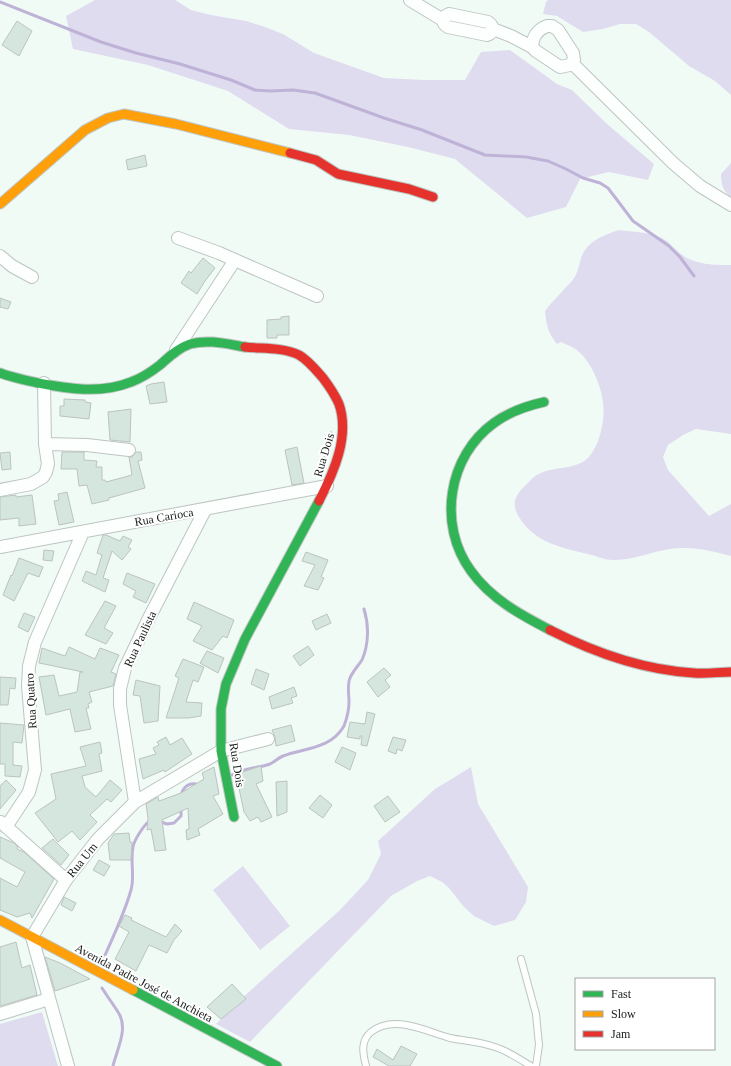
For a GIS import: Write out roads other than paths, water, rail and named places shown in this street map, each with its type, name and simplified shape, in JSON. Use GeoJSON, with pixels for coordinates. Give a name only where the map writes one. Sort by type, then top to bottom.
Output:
{"type":"FeatureCollection","features":[{"type":"Feature","properties":{"kind":"street"},"geometry":{"type":"LineString","coordinates":[[410,0],[443,20],[444,17],[449,14],[488,22],[493,29],[532,47],[536,52],[560,67],[567,67],[572,63],[574,56],[573,52],[558,30],[552,26],[543,28],[539,31],[534,38],[532,47]]}},
{"type":"Feature","properties":{"kind":"street"},"geometry":{"type":"LineString","coordinates":[[572,63],[673,163],[700,186],[731,205]]}},
{"type":"Feature","properties":{"kind":"street"},"geometry":{"type":"LineString","coordinates":[[0,204],[85,130],[108,118],[124,114],[176,124],[316,160],[338,174],[409,189],[433,197]]}},
{"type":"Feature","properties":{"kind":"street"},"geometry":{"type":"LineString","coordinates":[[178,238],[235,260],[317,296]]}},
{"type":"Feature","properties":{"kind":"street"},"geometry":{"type":"LineString","coordinates":[[0,256],[12,266],[32,276]]}},
{"type":"Feature","properties":{"kind":"street"},"geometry":{"type":"LineString","coordinates":[[173,354],[235,260]]}},
{"type":"Feature","properties":{"kind":"street","name":"Rua Dois"},"geometry":{"type":"LineString","coordinates":[[0,373],[10,377],[44,384],[86,390],[115,387],[132,382],[155,369],[180,348],[204,342],[285,351],[300,355],[329,385],[340,408],[344,432],[337,460],[327,486],[245,640],[226,684],[220,709],[220,751],[234,817]]}},
{"type":"Feature","properties":{"kind":"street"},"geometry":{"type":"LineString","coordinates":[[0,490],[31,484],[43,477],[46,472],[48,464],[45,444],[44,384]]}},
{"type":"Feature","properties":{"kind":"street"},"geometry":{"type":"LineString","coordinates":[[544,402],[520,408],[508,413],[487,428],[470,447],[458,470],[451,495],[451,520],[458,548],[472,574],[488,590],[515,610],[554,632],[595,650],[632,661],[670,669],[695,673],[731,672]]}},
{"type":"Feature","properties":{"kind":"street"},"geometry":{"type":"LineString","coordinates":[[45,444],[87,445],[129,450]]}},
{"type":"Feature","properties":{"kind":"street","name":"Rua Carioca"},"geometry":{"type":"LineString","coordinates":[[0,547],[205,510],[327,486]]}},
{"type":"Feature","properties":{"kind":"street","name":"Rua Paulista"},"geometry":{"type":"LineString","coordinates":[[135,802],[120,705],[120,690],[125,668],[205,510]]}},
{"type":"Feature","properties":{"kind":"street","name":"Rua Quatro"},"geometry":{"type":"LineString","coordinates":[[3,824],[28,792],[35,770],[28,686],[29,666],[35,642],[83,532]]}},
{"type":"Feature","properties":{"kind":"street","name":"Rua Um"},"geometry":{"type":"LineString","coordinates":[[32,937],[66,880],[98,840],[135,802],[220,751],[268,739]]}},
{"type":"Feature","properties":{"kind":"street"},"geometry":{"type":"LineString","coordinates":[[3,824],[66,880]]}},
{"type":"Feature","properties":{"kind":"street","name":"Avenida Padre José de Anchieta"},"geometry":{"type":"LineString","coordinates":[[0,920],[277,1066]]}},
{"type":"Feature","properties":{"kind":"street"},"geometry":{"type":"LineString","coordinates":[[32,937],[68,1066]]}},
{"type":"Feature","properties":{"kind":"street"},"geometry":{"type":"LineString","coordinates":[[0,1014],[49,999]]}},
{"type":"Feature","properties":{"kind":"lane"},"geometry":{"type":"LineString","coordinates":[[521,959],[536,1014],[539,1045],[536,1066]]}},
{"type":"Feature","properties":{"kind":"lane"},"geometry":{"type":"LineString","coordinates":[[366,1066],[363,1052],[363,1042],[367,1035],[385,1025],[396,1024],[409,1025],[451,1038],[496,1047],[513,1055],[530,1066]]}},
{"type":"Feature","properties":{"kind":"waterway"},"geometry":{"type":"LineString","coordinates":[[0,2],[101,42],[136,53],[180,64],[231,80],[255,90],[293,90],[315,93],[422,130],[485,155],[526,157],[548,161],[583,178],[600,183],[608,188],[633,221],[669,246],[680,257],[694,276]]}},
{"type":"Feature","properties":{"kind":"waterway"},"geometry":{"type":"LineString","coordinates":[[232,775],[237,772],[265,766],[291,753],[316,747],[339,734],[344,726],[348,714],[349,681],[362,660],[366,648],[367,621],[364,609]]}},
{"type":"Feature","properties":{"kind":"waterway"},"geometry":{"type":"LineString","coordinates":[[181,797],[183,790],[187,786],[190,784],[199,785]]}},
{"type":"Feature","properties":{"kind":"waterway"},"geometry":{"type":"LineString","coordinates":[[158,821],[167,824],[174,823],[181,816],[181,808]]}},
{"type":"Feature","properties":{"kind":"waterway"},"geometry":{"type":"LineString","coordinates":[[102,962],[131,890],[133,879],[132,852],[134,844],[143,828],[151,820]]}},
{"type":"Feature","properties":{"kind":"waterway"},"geometry":{"type":"LineString","coordinates":[[102,988],[118,1012],[122,1025],[121,1039],[113,1066]]}}]}
